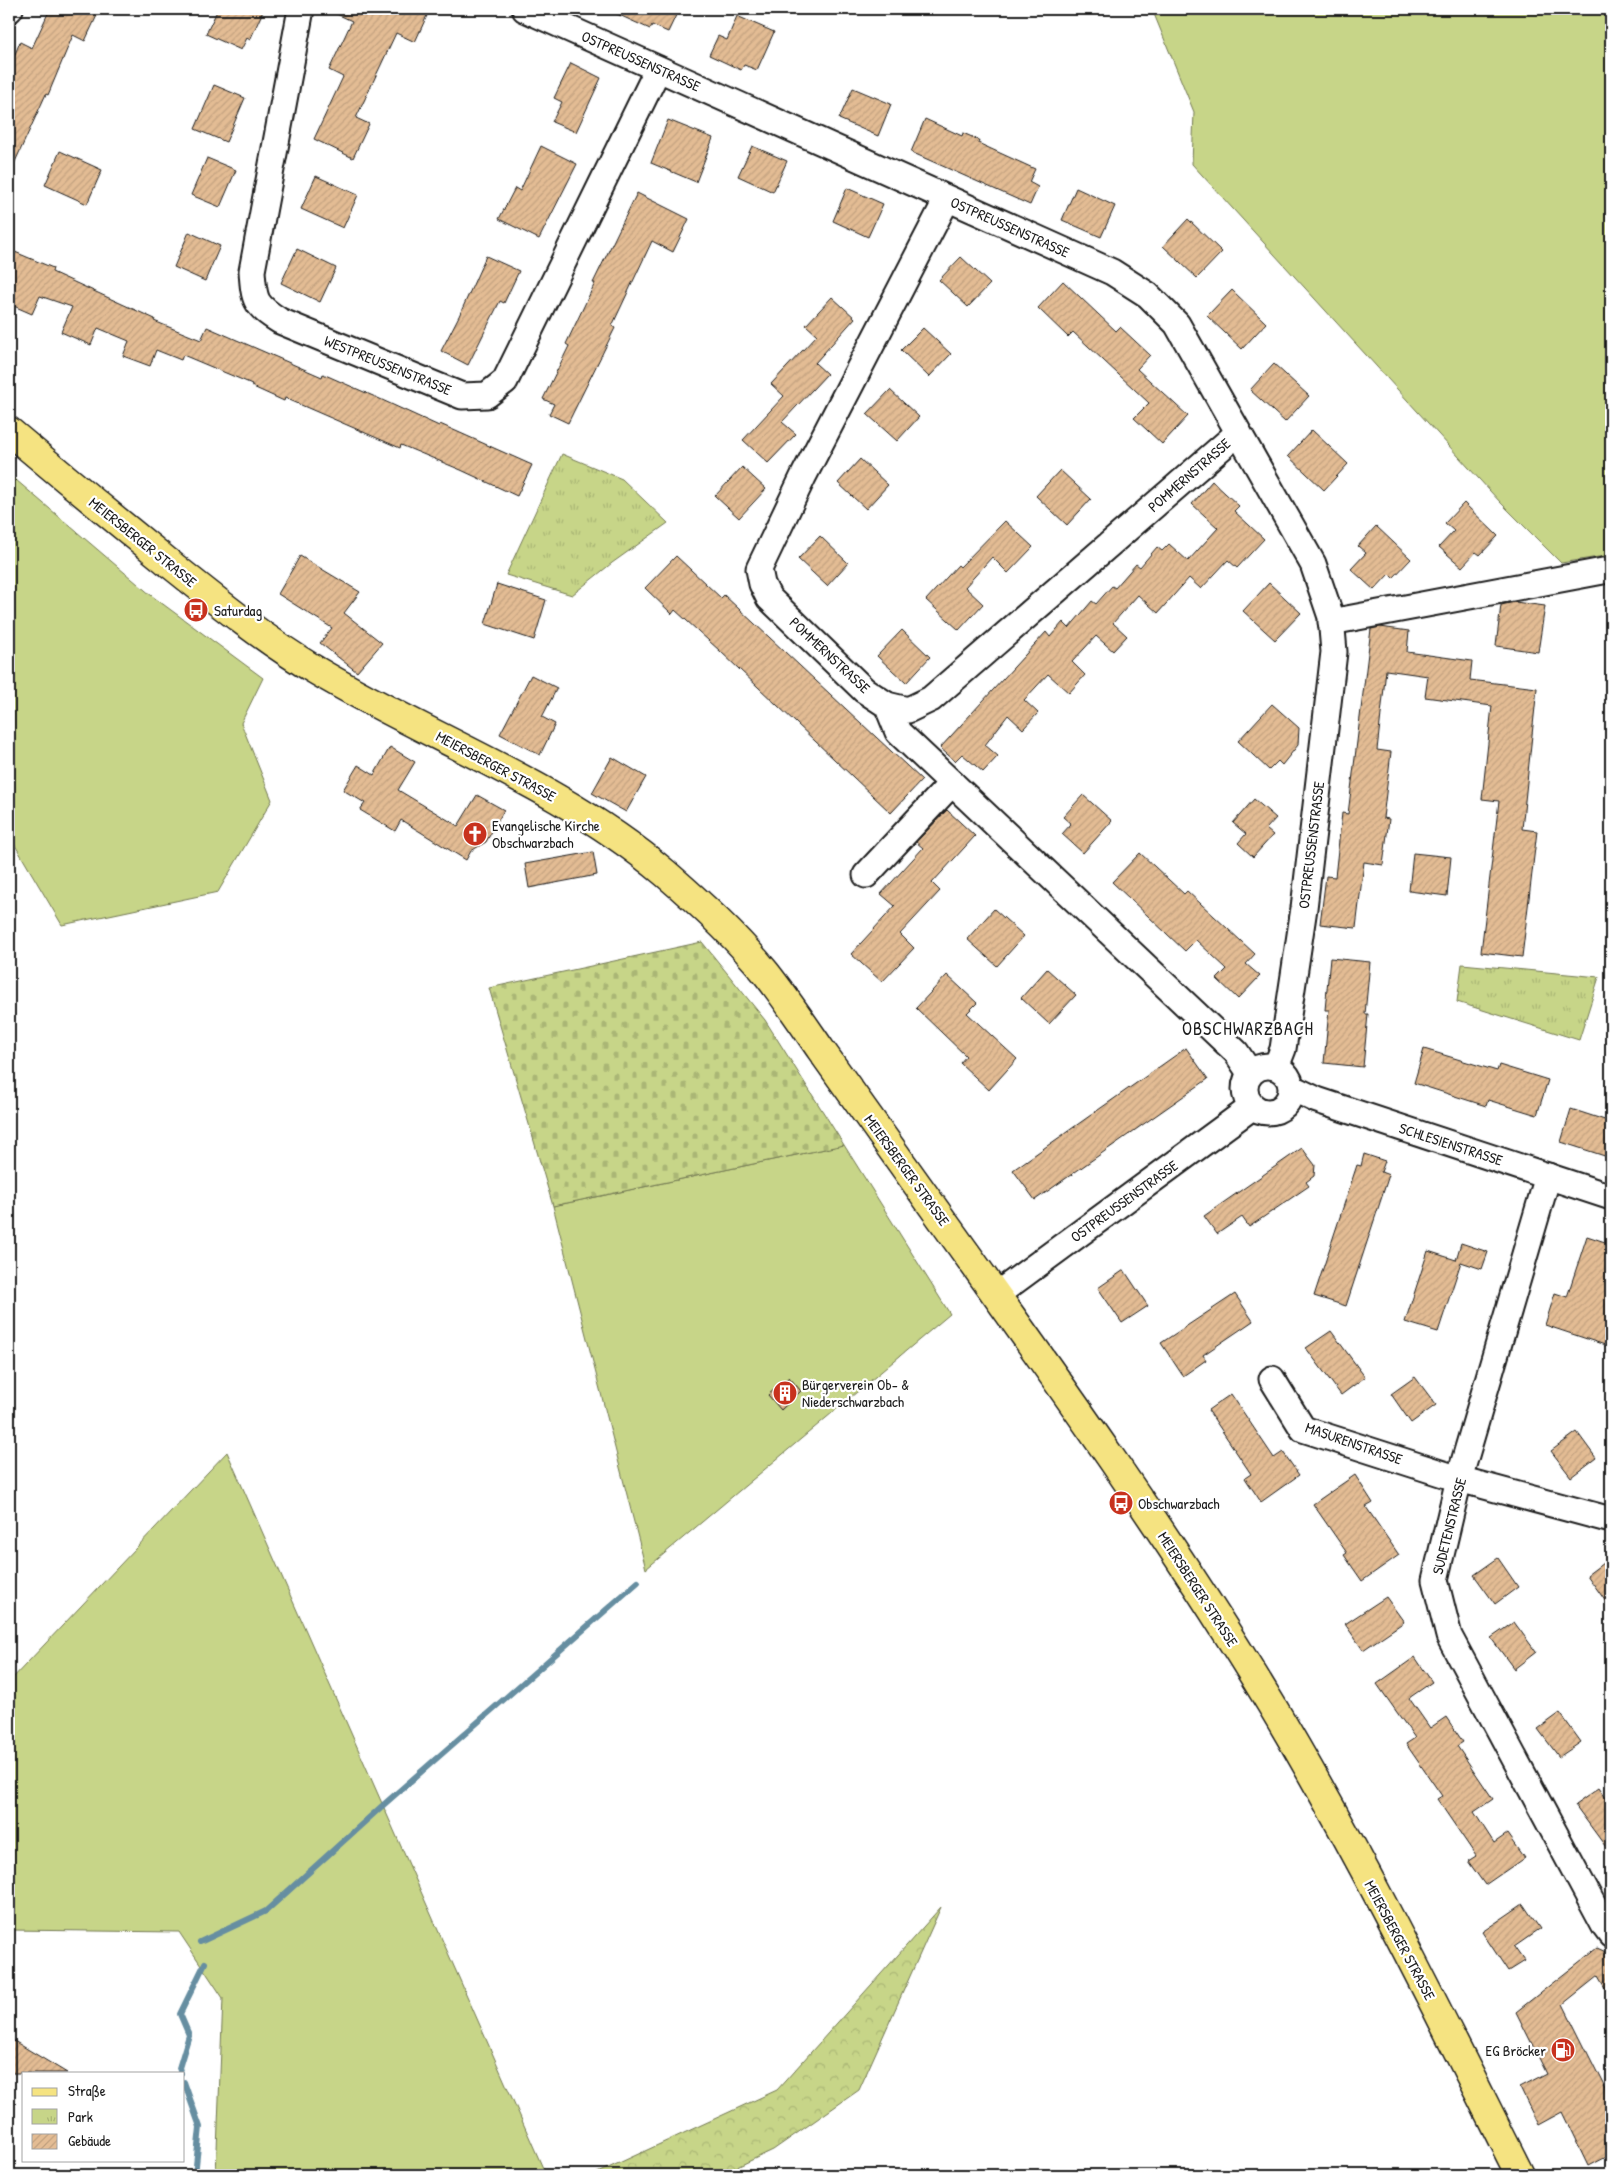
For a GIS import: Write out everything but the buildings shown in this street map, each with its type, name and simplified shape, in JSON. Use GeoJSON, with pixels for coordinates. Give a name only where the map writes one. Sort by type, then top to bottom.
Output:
{"type":"FeatureCollection","features":[{"type":"Feature","properties":{"kind":"main road","name":"MEIERSBERGER STRASSE"},"geometry":{"type":"LineString","coordinates":[[9,432],[223,607],[268,640],[378,705],[497,764],[574,808],[623,841],[663,872],[714,918],[764,971],[996,1295],[1192,1578],[1271,1705],[1341,1828],[1410,1957],[1520,2175]]}},
{"type":"Feature","properties":{"kind":"street","name":"WESTPREUSSENSTRASSE"},"geometry":{"type":"LineString","coordinates":[[301,9],[252,271],[253,294],[262,309],[280,321],[462,396],[487,395],[505,381],[658,69]]}},
{"type":"Feature","properties":{"kind":"street","name":"OSTPREUSSENSTRASSE"},"geometry":{"type":"LineString","coordinates":[[525,9],[1112,272],[1148,295],[1177,324],[1313,564],[1331,622],[1334,652],[1304,908],[1283,1049],[1276,1067]]}},
{"type":"Feature","properties":{"kind":"street","name":"POMMERNSTRASSE"},"geometry":{"type":"LineString","coordinates":[[947,199],[812,460],[759,569],[762,584],[769,598],[864,690],[887,705],[908,710],[931,699],[1238,432]]}},
{"type":"Feature","properties":{"kind":"street"},"geometry":{"type":"LineString","coordinates":[[1331,622],[1603,571]]}},
{"type":"Feature","properties":{"kind":"street"},"geometry":{"type":"LineString","coordinates":[[887,705],[898,732],[1236,1052],[1250,1073]]}},
{"type":"Feature","properties":{"kind":"street"},"geometry":{"type":"LineString","coordinates":[[866,875],[952,783]]}},
{"type":"Feature","properties":{"kind":"street"},"geometry":{"type":"LineString","coordinates":[[1266,1065],[1276,1067],[1284,1071],[1292,1088],[1286,1105],[1270,1113],[1252,1107],[1244,1091],[1250,1073],[1258,1067],[1266,1065]]}},
{"type":"Feature","properties":{"kind":"street","name":"SCHLESIENSTRASSE"},"geometry":{"type":"LineString","coordinates":[[1292,1088],[1318,1100],[1611,1197]]}},
{"type":"Feature","properties":{"kind":"street","name":"OSTPREUSSENSTRASSE"},"geometry":{"type":"LineString","coordinates":[[996,1295],[1252,1107]]}},
{"type":"Feature","properties":{"kind":"street","name":"SUDETENSTRASSE"},"geometry":{"type":"LineString","coordinates":[[1548,1176],[1459,1479],[1435,1580],[1449,1636],[1604,1927],[1611,1935]]}},
{"type":"Feature","properties":{"kind":"street","name":"MASURENSTRASSE"},"geometry":{"type":"LineString","coordinates":[[1272,1380],[1303,1429],[1459,1479],[1611,1520]]}},
{"type":"Feature","properties":{"kind":"green space"},"geometry":{"type":"Polygon","coordinates":[[[1152,9],[1611,9],[1611,555],[1561,563],[1500,502],[1192,164],[1194,112],[1152,9]]]}},
{"type":"Feature","properties":{"kind":"green space"},"geometry":{"type":"Polygon","coordinates":[[[562,454],[622,479],[668,523],[612,563],[572,595],[506,575],[562,454]]]}},
{"type":"Feature","properties":{"kind":"green space"},"geometry":{"type":"Polygon","coordinates":[[[9,474],[152,596],[263,678],[241,723],[272,800],[218,892],[62,925],[9,835],[9,474]]]}},
{"type":"Feature","properties":{"kind":"green space"},"geometry":{"type":"Polygon","coordinates":[[[702,942],[765,1020],[844,1145],[553,1206],[489,988],[702,942]]]}},
{"type":"Feature","properties":{"kind":"green space"},"geometry":{"type":"Polygon","coordinates":[[[1462,964],[1599,977],[1579,1040],[1457,1002],[1462,964]]]}},
{"type":"Feature","properties":{"kind":"green space"},"geometry":{"type":"Polygon","coordinates":[[[844,1145],[950,1314],[646,1569],[553,1206],[844,1145]]]}},
{"type":"Feature","properties":{"kind":"green space"},"geometry":{"type":"Polygon","coordinates":[[[227,1452],[546,2175],[216,2175],[223,1998],[179,1932],[9,1930],[9,1682],[227,1452]]]}},
{"type":"Feature","properties":{"kind":"green space"},"geometry":{"type":"Polygon","coordinates":[[[941,1907],[859,2090],[773,2150],[720,2175],[593,2175],[777,2090],[941,1907]]]}},
{"type":"Feature","properties":{"kind":"waterway"},"geometry":{"type":"LineString","coordinates":[[200,1942],[266,1911],[381,1807],[638,1582]]}},
{"type":"Feature","properties":{"kind":"waterway"},"geometry":{"type":"LineString","coordinates":[[181,2072],[179,2068],[189,2035],[180,2014],[205,1963]]}},
{"type":"Feature","properties":{"kind":"waterway"},"geometry":{"type":"LineString","coordinates":[[185,2085],[200,2127],[195,2175]]}},
{"type":"Feature","properties":{"kind":"place","name":"Saturdag"},"geometry":{"type":"Point","coordinates":[196,610]}},
{"type":"Feature","properties":{"kind":"place","name":"Evangelische Kirche Obschwarzbach"},"geometry":{"type":"Point","coordinates":[475,834]}},
{"type":"Feature","properties":{"kind":"place","name":"Bürgerverein Ob- & Niederschwarzbach"},"geometry":{"type":"Point","coordinates":[785,1393]}},
{"type":"Feature","properties":{"kind":"place","name":"Obschwarzbach"},"geometry":{"type":"Point","coordinates":[1121,1503]}},
{"type":"Feature","properties":{"kind":"place","name":"EG Bröcker"},"geometry":{"type":"Point","coordinates":[1563,2050]}},
{"type":"Feature","properties":{"kind":"district","name":"OBSCHWARZBACH"},"geometry":{"type":"Point","coordinates":[1248,1028]}}]}
